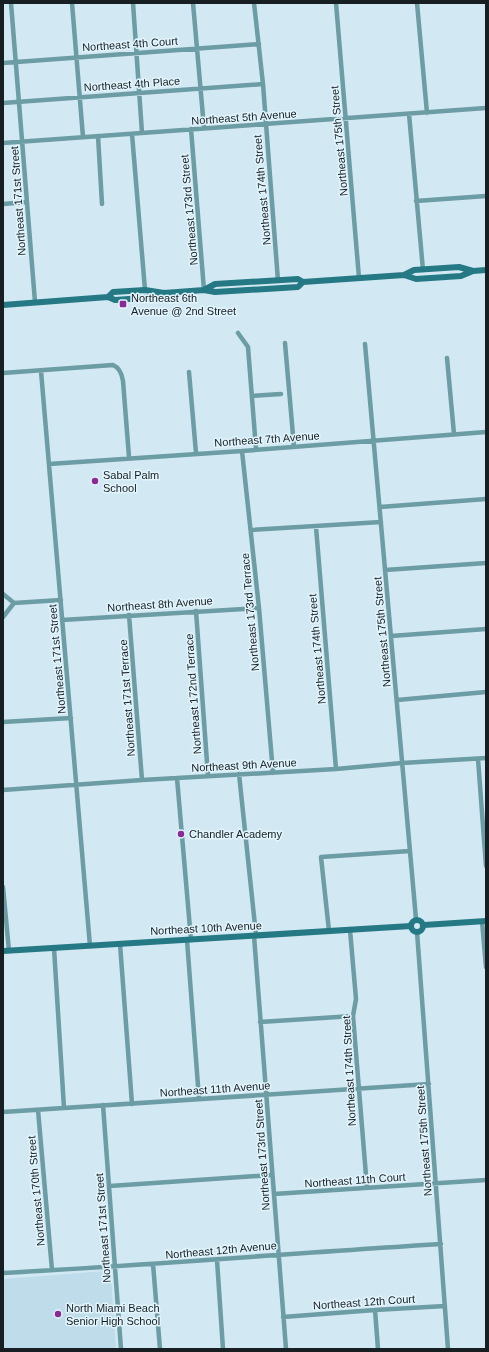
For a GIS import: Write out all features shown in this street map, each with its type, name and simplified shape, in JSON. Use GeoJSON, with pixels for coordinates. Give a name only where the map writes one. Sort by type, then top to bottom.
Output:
{"type":"FeatureCollection","features":[{"type":"Feature","properties":{"kind":"main road"},"geometry":{"type":"LineString","coordinates":[[204,290],[215,284],[298,279],[303,282],[404,274],[414,270],[459,267],[473,271]]}},
{"type":"Feature","properties":{"kind":"main road"},"geometry":{"type":"LineString","coordinates":[[404,274],[416,279],[461,276],[473,271],[486,270]]}},
{"type":"Feature","properties":{"kind":"main road"},"geometry":{"type":"LineString","coordinates":[[108,297],[113,292],[145,290],[164,293],[204,290],[215,292],[298,287],[303,282]]}},
{"type":"Feature","properties":{"kind":"main road"},"geometry":{"type":"LineString","coordinates":[[3,304],[108,297],[114,300],[156,298],[164,293]]}},
{"type":"Feature","properties":{"kind":"main road"},"geometry":{"type":"LineString","coordinates":[[416,919],[421,920],[424,925],[422,930],[417,932],[412,930],[411,926],[412,922],[416,919]]}},
{"type":"Feature","properties":{"kind":"main road"},"geometry":{"type":"LineString","coordinates":[[424,925],[484,921]]}},
{"type":"Feature","properties":{"kind":"main road","name":"Northeast 10th Avenue"},"geometry":{"type":"LineString","coordinates":[[6,951],[411,926]]}},
{"type":"Feature","properties":{"kind":"street","name":"Northeast 171st Street"},"geometry":{"type":"LineString","coordinates":[[11,3],[35,302]]}},
{"type":"Feature","properties":{"kind":"street"},"geometry":{"type":"LineString","coordinates":[[72,3],[83,138]]}},
{"type":"Feature","properties":{"kind":"street"},"geometry":{"type":"LineString","coordinates":[[133,3],[142,133]]}},
{"type":"Feature","properties":{"kind":"street"},"geometry":{"type":"LineString","coordinates":[[193,3],[204,128]]}},
{"type":"Feature","properties":{"kind":"street","name":"Northeast 174th Street"},"geometry":{"type":"LineString","coordinates":[[254,3],[263,84],[278,280]]}},
{"type":"Feature","properties":{"kind":"street","name":"Northeast 175th Street"},"geometry":{"type":"LineString","coordinates":[[336,3],[359,278]]}},
{"type":"Feature","properties":{"kind":"street"},"geometry":{"type":"LineString","coordinates":[[417,3],[427,113]]}},
{"type":"Feature","properties":{"kind":"street","name":"Northeast 4th Court"},"geometry":{"type":"LineString","coordinates":[[3,63],[259,44]]}},
{"type":"Feature","properties":{"kind":"street","name":"Northeast 4th Place"},"geometry":{"type":"LineString","coordinates":[[3,103],[263,84]]}},
{"type":"Feature","properties":{"kind":"street","name":"Northeast 5th Avenue"},"geometry":{"type":"LineString","coordinates":[[3,143],[486,108]]}},
{"type":"Feature","properties":{"kind":"street"},"geometry":{"type":"LineString","coordinates":[[409,114],[422,270]]}},
{"type":"Feature","properties":{"kind":"street","name":"Northeast 173rd Street"},"geometry":{"type":"LineString","coordinates":[[191,129],[204,290]]}},
{"type":"Feature","properties":{"kind":"street"},"geometry":{"type":"LineString","coordinates":[[132,134],[145,290]]}},
{"type":"Feature","properties":{"kind":"street"},"geometry":{"type":"LineString","coordinates":[[98,136],[102,204]]}},
{"type":"Feature","properties":{"kind":"street"},"geometry":{"type":"LineString","coordinates":[[416,201],[486,196]]}},
{"type":"Feature","properties":{"kind":"street"},"geometry":{"type":"LineString","coordinates":[[3,204],[27,202]]}},
{"type":"Feature","properties":{"kind":"street"},"geometry":{"type":"LineString","coordinates":[[238,333],[248,347],[256,449]]}},
{"type":"Feature","properties":{"kind":"street"},"geometry":{"type":"LineString","coordinates":[[285,343],[294,447]]}},
{"type":"Feature","properties":{"kind":"street","name":"Northeast 175th Street"},"geometry":{"type":"LineString","coordinates":[[365,344],[382,522],[416,919]]}},
{"type":"Feature","properties":{"kind":"street"},"geometry":{"type":"LineString","coordinates":[[447,358],[454,434]]}},
{"type":"Feature","properties":{"kind":"street"},"geometry":{"type":"LineString","coordinates":[[3,373],[113,365],[119,368],[122,373],[123,381],[130,457]]}},
{"type":"Feature","properties":{"kind":"street","name":"Northeast 171st Street"},"geometry":{"type":"LineString","coordinates":[[41,371],[90,946]]}},
{"type":"Feature","properties":{"kind":"street"},"geometry":{"type":"LineString","coordinates":[[189,372],[196,453]]}},
{"type":"Feature","properties":{"kind":"street"},"geometry":{"type":"LineString","coordinates":[[252,396],[281,394]]}},
{"type":"Feature","properties":{"kind":"street","name":"Northeast 7th Avenue"},"geometry":{"type":"LineString","coordinates":[[48,464],[486,432]]}},
{"type":"Feature","properties":{"kind":"street","name":"Northeast 173rd Terrace"},"geometry":{"type":"LineString","coordinates":[[242,451],[259,608],[273,773]]}},
{"type":"Feature","properties":{"kind":"street"},"geometry":{"type":"LineString","coordinates":[[380,507],[486,499]]}},
{"type":"Feature","properties":{"kind":"street"},"geometry":{"type":"LineString","coordinates":[[251,530],[382,522]]}},
{"type":"Feature","properties":{"kind":"street","name":"Northeast 174th Street"},"geometry":{"type":"LineString","coordinates":[[316,526],[336,769]]}},
{"type":"Feature","properties":{"kind":"street"},"geometry":{"type":"LineString","coordinates":[[385,570],[486,563]]}},
{"type":"Feature","properties":{"kind":"street"},"geometry":{"type":"LineString","coordinates":[[3,594],[14,603],[61,600]]}},
{"type":"Feature","properties":{"kind":"street"},"geometry":{"type":"LineString","coordinates":[[3,617],[14,603]]}},
{"type":"Feature","properties":{"kind":"street","name":"Northeast 8th Avenue"},"geometry":{"type":"LineString","coordinates":[[62,620],[259,608]]}},
{"type":"Feature","properties":{"kind":"street","name":"Northeast 172nd Terrace"},"geometry":{"type":"LineString","coordinates":[[196,611],[208,776]]}},
{"type":"Feature","properties":{"kind":"street","name":"Northeast 171st Terrace"},"geometry":{"type":"LineString","coordinates":[[129,615],[142,780]]}},
{"type":"Feature","properties":{"kind":"street"},"geometry":{"type":"LineString","coordinates":[[391,636],[486,629]]}},
{"type":"Feature","properties":{"kind":"street"},"geometry":{"type":"LineString","coordinates":[[397,700],[486,692]]}},
{"type":"Feature","properties":{"kind":"street"},"geometry":{"type":"LineString","coordinates":[[3,722],[71,718]]}},
{"type":"Feature","properties":{"kind":"street","name":"Northeast 9th Avenue"},"geometry":{"type":"LineString","coordinates":[[3,790],[486,758]]}},
{"type":"Feature","properties":{"kind":"street"},"geometry":{"type":"LineString","coordinates":[[478,759],[486,866]]}},
{"type":"Feature","properties":{"kind":"street","name":"Northeast 173rd Street"},"geometry":{"type":"LineString","coordinates":[[239,774],[255,936],[260,1022],[286,1349]]}},
{"type":"Feature","properties":{"kind":"street"},"geometry":{"type":"LineString","coordinates":[[177,778],[199,1099]]}},
{"type":"Feature","properties":{"kind":"street"},"geometry":{"type":"LineString","coordinates":[[329,931],[321,857],[410,851]]}},
{"type":"Feature","properties":{"kind":"street"},"geometry":{"type":"LineString","coordinates":[[3,887],[6,951]]}},
{"type":"Feature","properties":{"kind":"street"},"geometry":{"type":"LineString","coordinates":[[484,921],[486,967]]}},
{"type":"Feature","properties":{"kind":"street","name":"Northeast 174th Street"},"geometry":{"type":"LineString","coordinates":[[350,930],[356,999],[354,1016],[358,1089],[367,1188]]}},
{"type":"Feature","properties":{"kind":"street","name":"Northeast 175th Street"},"geometry":{"type":"LineString","coordinates":[[417,932],[448,1349]]}},
{"type":"Feature","properties":{"kind":"street"},"geometry":{"type":"LineString","coordinates":[[120,944],[132,1104]]}},
{"type":"Feature","properties":{"kind":"street"},"geometry":{"type":"LineString","coordinates":[[54,948],[64,1108]]}},
{"type":"Feature","properties":{"kind":"street"},"geometry":{"type":"LineString","coordinates":[[260,1022],[354,1016]]}},
{"type":"Feature","properties":{"kind":"street","name":"Northeast 11th Avenue"},"geometry":{"type":"LineString","coordinates":[[3,1112],[429,1084]]}},
{"type":"Feature","properties":{"kind":"street","name":"Northeast 171st Street"},"geometry":{"type":"LineString","coordinates":[[103,1106],[121,1349]]}},
{"type":"Feature","properties":{"kind":"street","name":"Northeast 170th Street"},"geometry":{"type":"LineString","coordinates":[[38,1110],[52,1270]]}},
{"type":"Feature","properties":{"kind":"street"},"geometry":{"type":"LineString","coordinates":[[110,1186],[272,1175]]}},
{"type":"Feature","properties":{"kind":"street","name":"Northeast 11th Court"},"geometry":{"type":"LineString","coordinates":[[274,1194],[486,1180]]}},
{"type":"Feature","properties":{"kind":"street","name":"Northeast 12th Avenue"},"geometry":{"type":"LineString","coordinates":[[3,1273],[114,1267],[278,1254],[440,1244]]}},
{"type":"Feature","properties":{"kind":"street"},"geometry":{"type":"LineString","coordinates":[[216,1260],[223,1349]]}},
{"type":"Feature","properties":{"kind":"street"},"geometry":{"type":"LineString","coordinates":[[153,1264],[160,1349]]}},
{"type":"Feature","properties":{"kind":"street","name":"Northeast 12th Court"},"geometry":{"type":"LineString","coordinates":[[283,1318],[445,1306]]}},
{"type":"Feature","properties":{"kind":"street"},"geometry":{"type":"LineString","coordinates":[[375,1310],[378,1349]]}},
{"type":"Feature","properties":{"kind":"shaded area","name":"North Miami Beach Senior High School"},"geometry":{"type":"Polygon","coordinates":[[[105,1271],[111,1278],[116,1349],[3,1349],[3,1279],[105,1271]]]}},
{"type":"Feature","properties":{"kind":"place","name":"Northeast 6th Avenue @ 2nd Street"},"geometry":{"type":"Point","coordinates":[123,304]}},
{"type":"Feature","properties":{"kind":"place","name":"Sabal Palm School"},"geometry":{"type":"Point","coordinates":[95,481]}},
{"type":"Feature","properties":{"kind":"place","name":"Chandler Academy"},"geometry":{"type":"Point","coordinates":[181,834]}},
{"type":"Feature","properties":{"kind":"place","name":"North Miami Beach Senior High School"},"geometry":{"type":"Point","coordinates":[58,1314]}}]}
